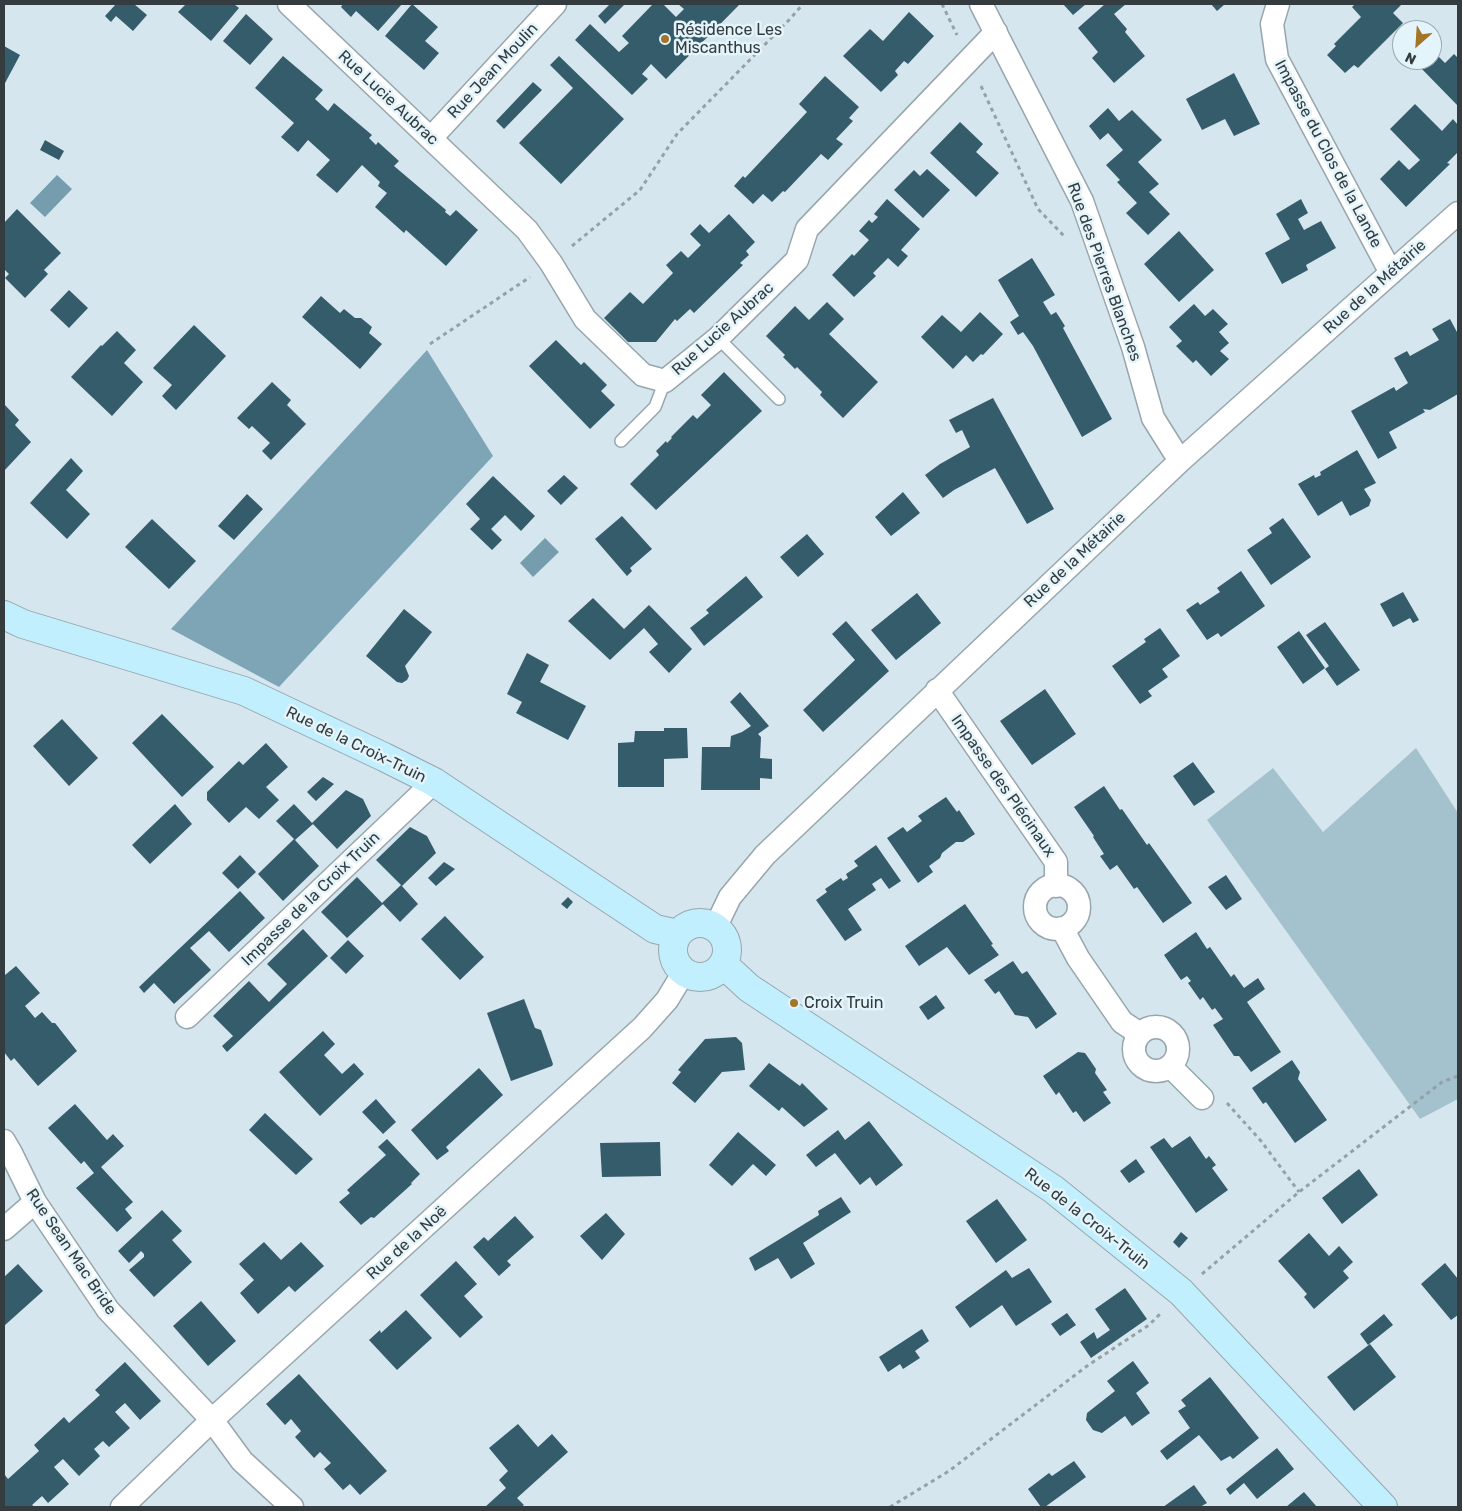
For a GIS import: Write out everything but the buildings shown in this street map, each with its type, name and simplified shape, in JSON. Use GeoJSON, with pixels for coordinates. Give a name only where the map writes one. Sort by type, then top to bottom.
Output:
{"type":"FeatureCollection","features":[{"type":"Feature","properties":{"kind":"main road","name":"Rue de la Croix-Truin"},"geometry":{"type":"LineString","coordinates":[[4,615],[23,624],[244,691],[384,757],[434,782],[655,929],[678,934]]}},
{"type":"Feature","properties":{"kind":"main road"},"geometry":{"type":"LineString","coordinates":[[700,923],[715,928],[725,941],[726,957],[723,964],[718,971],[701,977],[692,976],[684,972],[674,958],[674,942],[678,934],[684,928],[700,923]]}},
{"type":"Feature","properties":{"kind":"main road","name":"Rue de la Croix-Truin"},"geometry":{"type":"LineString","coordinates":[[723,964],[749,988],[1053,1189],[1181,1292],[1383,1507]]}},
{"type":"Feature","properties":{"kind":"street","name":"Rue Lucie Aubrac"},"geometry":{"type":"LineString","coordinates":[[289,4],[527,230],[552,263],[585,319],[643,374],[664,382],[718,338],[797,260],[807,229],[996,32]]}},
{"type":"Feature","properties":{"kind":"street","name":"Rue Jean Moulin"},"geometry":{"type":"LineString","coordinates":[[431,138],[555,4]]}},
{"type":"Feature","properties":{"kind":"street","name":"Rue des Pierres Blanches"},"geometry":{"type":"LineString","coordinates":[[981,4],[1082,201],[1133,347],[1153,418],[1180,462]]}},
{"type":"Feature","properties":{"kind":"street","name":"Impasse du Clos de la Lande"},"geometry":{"type":"LineString","coordinates":[[1278,4],[1272,24],[1277,59],[1391,273]]}},
{"type":"Feature","properties":{"kind":"street","name":"Rue de la Métairie"},"geometry":{"type":"LineString","coordinates":[[715,928],[730,896],[765,855],[937,690],[1180,462],[1458,213]]}},
{"type":"Feature","properties":{"kind":"street","name":"Impasse des Plécinaux"},"geometry":{"type":"LineString","coordinates":[[937,690],[1056,862],[1056,886]]}},
{"type":"Feature","properties":{"kind":"street","name":"Impasse de la Croix Truin"},"geometry":{"type":"LineString","coordinates":[[187,1016],[434,782]]}},
{"type":"Feature","properties":{"kind":"street"},"geometry":{"type":"LineString","coordinates":[[1063,886],[1074,895],[1079,908],[1074,921],[1069,926],[1062,928],[1055,929],[1042,923],[1037,918],[1035,903],[1043,890],[1063,886]]}},
{"type":"Feature","properties":{"kind":"street"},"geometry":{"type":"LineString","coordinates":[[1062,928],[1078,958],[1122,1022],[1140,1034]]}},
{"type":"Feature","properties":{"kind":"street","name":"Rue de la Noë"},"geometry":{"type":"LineString","coordinates":[[122,1507],[212,1420],[642,1028],[667,1000],[684,972]]}},
{"type":"Feature","properties":{"kind":"street"},"geometry":{"type":"LineString","coordinates":[[1152,1027],[1166,1030],[1172,1034],[1178,1047],[1175,1061],[1170,1066],[1156,1071],[1143,1066],[1135,1055],[1136,1040],[1140,1034],[1152,1027]]}},
{"type":"Feature","properties":{"kind":"street"},"geometry":{"type":"LineString","coordinates":[[1170,1066],[1202,1098]]}},
{"type":"Feature","properties":{"kind":"street","name":"Rue Sean Mac Bride"},"geometry":{"type":"LineString","coordinates":[[4,1141],[34,1202],[108,1310],[212,1420],[242,1461],[292,1507]]}},
{"type":"Feature","properties":{"kind":"street"},"geometry":{"type":"LineString","coordinates":[[4,1229],[34,1202]]}},
{"type":"Feature","properties":{"kind":"lane"},"geometry":{"type":"LineString","coordinates":[[718,338],[779,399]]}},
{"type":"Feature","properties":{"kind":"lane"},"geometry":{"type":"LineString","coordinates":[[621,441],[655,407],[664,382]]}},
{"type":"Feature","properties":{"kind":"path"},"geometry":{"type":"LineString","coordinates":[[430,344],[552,263],[640,190],[677,134],[803,4]]}},
{"type":"Feature","properties":{"kind":"path"},"geometry":{"type":"LineString","coordinates":[[942,4],[1038,209],[1067,239]]}},
{"type":"Feature","properties":{"kind":"path"},"geometry":{"type":"LineString","coordinates":[[1202,1098],[1212,1093],[1231,1106],[1261,1141],[1299,1192]]}},
{"type":"Feature","properties":{"kind":"shaded area"},"geometry":{"type":"Polygon","coordinates":[[[57,175],[72,189],[45,217],[30,203],[57,175]]]}},
{"type":"Feature","properties":{"kind":"shaded area"},"geometry":{"type":"Polygon","coordinates":[[[427,350],[493,456],[279,687],[171,629],[427,350]]]}},
{"type":"Feature","properties":{"kind":"shaded area"},"geometry":{"type":"Polygon","coordinates":[[[545,538],[559,552],[533,577],[520,563],[545,538]]]}},
{"type":"Feature","properties":{"kind":"shaded area"},"geometry":{"type":"Polygon","coordinates":[[[1416,748],[1458,813],[1458,1099],[1420,1119],[1207,820],[1273,768],[1323,832],[1416,748]]]}},
{"type":"Feature","properties":{"kind":"place","name":"Résidence Les Miscanthus"},"geometry":{"type":"Point","coordinates":[665,39]}},
{"type":"Feature","properties":{"kind":"place","name":"Croix Truin"},"geometry":{"type":"Point","coordinates":[794,1003]}}]}
